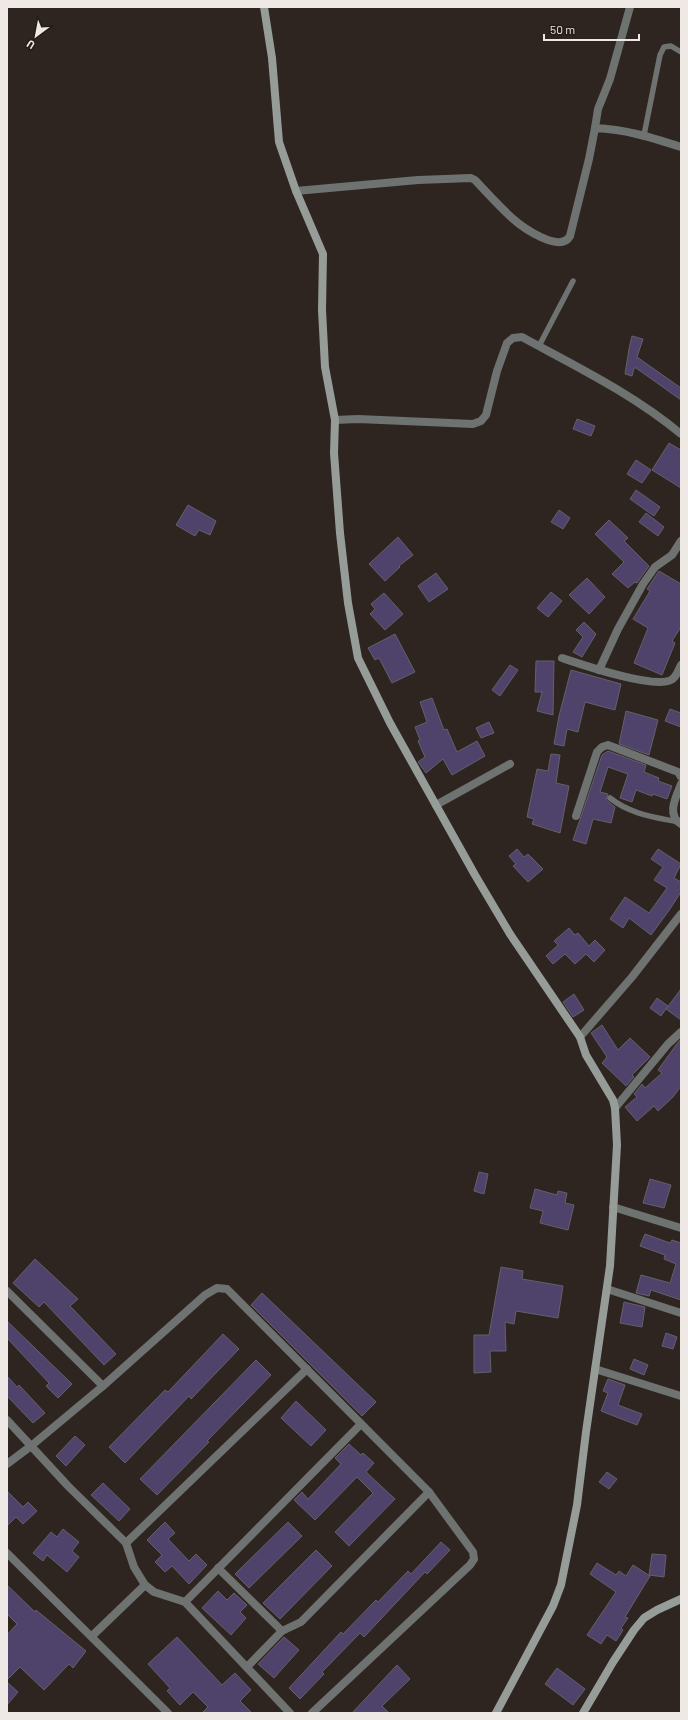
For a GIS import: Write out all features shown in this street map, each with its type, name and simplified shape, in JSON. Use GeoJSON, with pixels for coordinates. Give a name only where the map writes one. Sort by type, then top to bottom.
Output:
{"type":"FeatureCollection","features":[{"type":"Feature","properties":{"kind":"street"},"geometry":{"type":"LineString","coordinates":[[264,7],[272,58],[279,142],[296,191],[323,254],[322,310],[325,367],[335,420],[334,453],[340,532],[348,603],[358,658],[390,723],[436,805],[510,934],[580,1037],[586,1055],[613,1100],[615,1108],[617,1145],[610,1266],[577,1505],[561,1585],[553,1606],[496,1713]]}},
{"type":"Feature","properties":{"kind":"street"},"geometry":{"type":"LineString","coordinates":[[296,191],[467,177],[475,180],[513,218],[542,237],[556,243],[568,240],[589,159],[598,109],[610,79],[630,7]]}},
{"type":"Feature","properties":{"kind":"street"},"geometry":{"type":"LineString","coordinates":[[595,128],[608,128],[644,135],[681,147]]}},
{"type":"Feature","properties":{"kind":"street"},"geometry":{"type":"LineString","coordinates":[[335,420],[358,419],[473,424],[481,420],[486,415],[498,371],[508,343],[513,338],[522,337],[626,394],[663,419],[681,434]]}},
{"type":"Feature","properties":{"kind":"street"},"geometry":{"type":"LineString","coordinates":[[599,670],[618,629],[643,584],[655,567],[672,555],[681,541]]}},
{"type":"Feature","properties":{"kind":"street"},"geometry":{"type":"LineString","coordinates":[[562,658],[599,670],[661,683],[671,680],[677,674],[681,665]]}},
{"type":"Feature","properties":{"kind":"street"},"geometry":{"type":"LineString","coordinates":[[576,816],[597,752],[602,747],[608,745],[678,772],[681,777]]}},
{"type":"Feature","properties":{"kind":"street"},"geometry":{"type":"LineString","coordinates":[[436,805],[510,764]]}},
{"type":"Feature","properties":{"kind":"street"},"geometry":{"type":"LineString","coordinates":[[679,823],[673,815],[674,805],[681,784]]}},
{"type":"Feature","properties":{"kind":"street"},"geometry":{"type":"LineString","coordinates":[[580,1037],[632,977],[681,914]]}},
{"type":"Feature","properties":{"kind":"street"},"geometry":{"type":"LineString","coordinates":[[615,1108],[668,1044],[681,1032]]}},
{"type":"Feature","properties":{"kind":"street"},"geometry":{"type":"LineString","coordinates":[[613,1207],[681,1228]]}},
{"type":"Feature","properties":{"kind":"street"},"geometry":{"type":"LineString","coordinates":[[7,1464],[103,1386],[205,1295],[217,1288],[227,1289],[429,1492],[473,1552],[474,1559],[470,1565],[312,1713]]}},
{"type":"Feature","properties":{"kind":"street"},"geometry":{"type":"LineString","coordinates":[[607,1289],[681,1313]]}},
{"type":"Feature","properties":{"kind":"street"},"geometry":{"type":"LineString","coordinates":[[7,1291],[103,1386]]}},
{"type":"Feature","properties":{"kind":"street"},"geometry":{"type":"LineString","coordinates":[[126,1543],[307,1369]]}},
{"type":"Feature","properties":{"kind":"street"},"geometry":{"type":"LineString","coordinates":[[595,1369],[681,1396]]}},
{"type":"Feature","properties":{"kind":"street"},"geometry":{"type":"LineString","coordinates":[[7,1420],[68,1486],[126,1543],[134,1567],[145,1585],[154,1592],[185,1602],[290,1713]]}},
{"type":"Feature","properties":{"kind":"street"},"geometry":{"type":"LineString","coordinates":[[185,1602],[361,1424]]}},
{"type":"Feature","properties":{"kind":"street"},"geometry":{"type":"LineString","coordinates":[[247,1667],[282,1631],[301,1622],[429,1492]]}},
{"type":"Feature","properties":{"kind":"street"},"geometry":{"type":"LineString","coordinates":[[7,1553],[168,1713]]}},
{"type":"Feature","properties":{"kind":"street"},"geometry":{"type":"LineString","coordinates":[[218,1568],[282,1631]]}},
{"type":"Feature","properties":{"kind":"street"},"geometry":{"type":"LineString","coordinates":[[92,1636],[145,1585]]}},
{"type":"Feature","properties":{"kind":"street"},"geometry":{"type":"LineString","coordinates":[[583,1713],[613,1662],[634,1630],[644,1618],[681,1599]]}},
{"type":"Feature","properties":{"kind":"lane"},"geometry":{"type":"LineString","coordinates":[[644,135],[660,55],[664,48],[671,46],[681,52]]}},
{"type":"Feature","properties":{"kind":"lane"},"geometry":{"type":"LineString","coordinates":[[539,346],[573,281]]}},
{"type":"Feature","properties":{"kind":"lane"},"geometry":{"type":"LineString","coordinates":[[610,798],[617,804],[641,814],[679,823]]}},
{"type":"Feature","properties":{"kind":"building"},"geometry":{"type":"Polygon","coordinates":[[[632,336],[643,339],[637,357],[681,388],[681,400],[636,368],[634,368],[632,376],[625,374],[632,336]]]}},
{"type":"Feature","properties":{"kind":"building"},"geometry":{"type":"Polygon","coordinates":[[[577,419],[595,426],[591,436],[573,429],[577,419]]]}},
{"type":"Feature","properties":{"kind":"building"},"geometry":{"type":"Polygon","coordinates":[[[669,443],[681,450],[681,488],[652,470],[669,443]]]}},
{"type":"Feature","properties":{"kind":"building"},"geometry":{"type":"Polygon","coordinates":[[[636,460],[651,470],[642,483],[627,474],[636,460]]]}},
{"type":"Feature","properties":{"kind":"building"},"geometry":{"type":"Polygon","coordinates":[[[636,490],[660,507],[654,516],[630,499],[636,490]]]}},
{"type":"Feature","properties":{"kind":"building"},"geometry":{"type":"Polygon","coordinates":[[[188,505],[216,521],[210,535],[199,530],[195,536],[176,525],[188,505]]]}},
{"type":"Feature","properties":{"kind":"building"},"geometry":{"type":"Polygon","coordinates":[[[559,510],[570,518],[563,529],[551,522],[559,510]]]}},
{"type":"Feature","properties":{"kind":"building"},"geometry":{"type":"Polygon","coordinates":[[[646,513],[664,527],[658,536],[639,522],[646,513]]]}},
{"type":"Feature","properties":{"kind":"building"},"geometry":{"type":"Polygon","coordinates":[[[609,520],[628,538],[624,541],[649,566],[637,583],[635,582],[628,588],[612,574],[624,562],[595,534],[609,520]]]}},
{"type":"Feature","properties":{"kind":"building"},"geometry":{"type":"Polygon","coordinates":[[[398,537],[413,555],[399,566],[400,567],[385,581],[369,564],[398,537]]]}},
{"type":"Feature","properties":{"kind":"building"},"geometry":{"type":"Polygon","coordinates":[[[659,571],[681,584],[681,627],[672,641],[675,643],[662,675],[634,663],[648,628],[633,619],[650,591],[647,589],[659,571]]]}},
{"type":"Feature","properties":{"kind":"building"},"geometry":{"type":"Polygon","coordinates":[[[436,573],[448,589],[429,602],[418,586],[436,573]]]}},
{"type":"Feature","properties":{"kind":"building"},"geometry":{"type":"Polygon","coordinates":[[[587,578],[605,597],[589,614],[569,595],[587,578]]]}},
{"type":"Feature","properties":{"kind":"building"},"geometry":{"type":"Polygon","coordinates":[[[551,592],[562,601],[548,617],[537,608],[551,592]]]}},
{"type":"Feature","properties":{"kind":"building"},"geometry":{"type":"Polygon","coordinates":[[[384,593],[403,614],[385,630],[370,614],[375,609],[371,604],[384,593]]]}},
{"type":"Feature","properties":{"kind":"building"},"geometry":{"type":"Polygon","coordinates":[[[584,622],[596,634],[582,657],[573,652],[583,637],[576,630],[584,622]]]}},
{"type":"Feature","properties":{"kind":"building"},"geometry":{"type":"Polygon","coordinates":[[[395,634],[415,672],[392,683],[379,658],[375,660],[368,648],[395,634]]]}},
{"type":"Feature","properties":{"kind":"building"},"geometry":{"type":"Polygon","coordinates":[[[536,661],[554,661],[553,715],[537,711],[542,692],[535,692],[536,661]]]}},
{"type":"Feature","properties":{"kind":"building"},"geometry":{"type":"Polygon","coordinates":[[[510,665],[518,670],[500,696],[492,690],[510,665]]]}},
{"type":"Feature","properties":{"kind":"building"},"geometry":{"type":"Polygon","coordinates":[[[571,670],[621,684],[615,710],[585,702],[578,732],[567,729],[564,746],[554,744],[559,716],[571,670]]]}},
{"type":"Feature","properties":{"kind":"building"},"geometry":{"type":"Polygon","coordinates":[[[432,698],[444,730],[447,729],[457,752],[477,741],[485,756],[452,775],[443,759],[426,773],[418,762],[425,757],[418,741],[420,740],[415,727],[427,722],[420,702],[432,698]]]}},
{"type":"Feature","properties":{"kind":"building"},"geometry":{"type":"Polygon","coordinates":[[[670,709],[681,713],[681,727],[665,721],[670,709]]]}},
{"type":"Feature","properties":{"kind":"building"},"geometry":{"type":"Polygon","coordinates":[[[626,711],[658,720],[649,755],[619,744],[626,711]]]}},
{"type":"Feature","properties":{"kind":"building"},"geometry":{"type":"Polygon","coordinates":[[[489,722],[494,733],[481,738],[476,728],[489,722]]]}},
{"type":"Feature","properties":{"kind":"building"},"geometry":{"type":"Polygon","coordinates":[[[608,751],[646,765],[644,772],[659,778],[658,781],[672,786],[667,799],[653,794],[652,796],[636,790],[632,802],[620,798],[628,774],[608,767],[600,792],[608,794],[606,800],[615,807],[611,823],[593,819],[586,844],[573,840],[602,755],[608,751]]]}},
{"type":"Feature","properties":{"kind":"building"},"geometry":{"type":"Polygon","coordinates":[[[551,754],[560,755],[556,783],[569,786],[560,833],[532,824],[534,819],[527,817],[537,769],[548,771],[551,754]]]}},
{"type":"Feature","properties":{"kind":"building"},"geometry":{"type":"Polygon","coordinates":[[[517,849],[524,857],[528,854],[543,869],[528,882],[513,866],[516,864],[509,856],[517,849]]]}},
{"type":"Feature","properties":{"kind":"building"},"geometry":{"type":"Polygon","coordinates":[[[658,849],[681,864],[674,878],[681,882],[681,892],[651,935],[629,918],[623,928],[610,919],[625,897],[649,913],[667,888],[654,880],[663,867],[651,859],[658,849]]]}},
{"type":"Feature","properties":{"kind":"building"},"geometry":{"type":"Polygon","coordinates":[[[569,928],[575,935],[578,933],[589,946],[595,940],[605,950],[594,962],[586,954],[575,964],[565,954],[553,964],[546,956],[558,945],[554,941],[569,928]]]}},
{"type":"Feature","properties":{"kind":"building"},"geometry":{"type":"Polygon","coordinates":[[[681,989],[681,1020],[666,1009],[681,989]]]}},
{"type":"Feature","properties":{"kind":"building"},"geometry":{"type":"Polygon","coordinates":[[[574,994],[584,1010],[573,1017],[563,1002],[574,994]]]}},
{"type":"Feature","properties":{"kind":"building"},"geometry":{"type":"Polygon","coordinates":[[[657,998],[668,1006],[661,1016],[650,1008],[657,998]]]}},
{"type":"Feature","properties":{"kind":"building"},"geometry":{"type":"Polygon","coordinates":[[[602,1025],[618,1050],[630,1038],[650,1057],[632,1075],[634,1077],[626,1086],[602,1063],[607,1057],[591,1033],[602,1025]]]}},
{"type":"Feature","properties":{"kind":"building"},"geometry":{"type":"Polygon","coordinates":[[[681,1039],[681,1086],[673,1097],[658,1111],[654,1106],[637,1121],[625,1107],[637,1097],[634,1094],[642,1084],[645,1088],[662,1073],[658,1070],[681,1039]]]}},
{"type":"Feature","properties":{"kind":"building"},"geometry":{"type":"Polygon","coordinates":[[[479,1172],[488,1174],[484,1194],[474,1191],[479,1172]]]}},
{"type":"Feature","properties":{"kind":"building"},"geometry":{"type":"Polygon","coordinates":[[[650,1179],[671,1185],[664,1208],[643,1203],[650,1179]]]}},
{"type":"Feature","properties":{"kind":"building"},"geometry":{"type":"Polygon","coordinates":[[[535,1189],[557,1195],[558,1191],[567,1193],[565,1203],[574,1205],[568,1230],[540,1223],[543,1211],[530,1208],[535,1189]]]}},
{"type":"Feature","properties":{"kind":"building"},"geometry":{"type":"Polygon","coordinates":[[[645,1234],[670,1243],[672,1240],[681,1243],[681,1300],[651,1290],[649,1296],[636,1293],[641,1275],[670,1283],[676,1264],[664,1259],[665,1255],[640,1246],[645,1234]]]}},
{"type":"Feature","properties":{"kind":"building"},"geometry":{"type":"Polygon","coordinates":[[[35,1259],[78,1299],[70,1306],[116,1354],[104,1365],[44,1302],[39,1307],[13,1283],[35,1259]]]}},
{"type":"Feature","properties":{"kind":"building"},"geometry":{"type":"Polygon","coordinates":[[[501,1267],[523,1271],[522,1279],[563,1286],[558,1318],[516,1311],[514,1324],[505,1322],[506,1351],[490,1351],[491,1372],[474,1373],[474,1335],[489,1335],[501,1267]]]}},
{"type":"Feature","properties":{"kind":"building"},"geometry":{"type":"Polygon","coordinates":[[[262,1293],[376,1402],[362,1416],[251,1305],[262,1293]]]}},
{"type":"Feature","properties":{"kind":"building"},"geometry":{"type":"Polygon","coordinates":[[[624,1302],[645,1307],[642,1327],[620,1323],[624,1302]]]}},
{"type":"Feature","properties":{"kind":"building"},"geometry":{"type":"Polygon","coordinates":[[[7,1321],[72,1384],[58,1398],[46,1386],[49,1383],[7,1338],[7,1321]]]}},
{"type":"Feature","properties":{"kind":"building"},"geometry":{"type":"Polygon","coordinates":[[[666,1333],[677,1337],[673,1349],[662,1346],[666,1333]]]}},
{"type":"Feature","properties":{"kind":"building"},"geometry":{"type":"Polygon","coordinates":[[[223,1334],[239,1349],[191,1399],[189,1396],[125,1463],[109,1447],[165,1390],[168,1392],[223,1334]]]}},
{"type":"Feature","properties":{"kind":"building"},"geometry":{"type":"Polygon","coordinates":[[[634,1359],[648,1365],[644,1375],[630,1369],[634,1359]]]}},
{"type":"Feature","properties":{"kind":"building"},"geometry":{"type":"Polygon","coordinates":[[[256,1360],[271,1375],[157,1495],[140,1479],[256,1360]]]}},
{"type":"Feature","properties":{"kind":"building"},"geometry":{"type":"Polygon","coordinates":[[[7,1376],[17,1387],[19,1385],[45,1413],[33,1423],[7,1396],[7,1376]]]}},
{"type":"Feature","properties":{"kind":"building"},"geometry":{"type":"Polygon","coordinates":[[[608,1379],[625,1385],[618,1405],[642,1414],[637,1425],[601,1411],[608,1393],[603,1391],[608,1379]]]}},
{"type":"Feature","properties":{"kind":"building"},"geometry":{"type":"Polygon","coordinates":[[[296,1401],[326,1430],[311,1446],[281,1418],[296,1401]]]}},
{"type":"Feature","properties":{"kind":"building"},"geometry":{"type":"Polygon","coordinates":[[[75,1436],[85,1445],[66,1466],[56,1456],[75,1436]]]}},
{"type":"Feature","properties":{"kind":"building"},"geometry":{"type":"Polygon","coordinates":[[[349,1444],[361,1455],[363,1453],[374,1463],[366,1472],[395,1499],[349,1546],[335,1532],[373,1493],[357,1477],[315,1520],[294,1500],[302,1492],[308,1499],[341,1464],[335,1458],[349,1444]]]}},
{"type":"Feature","properties":{"kind":"building"},"geometry":{"type":"Polygon","coordinates":[[[607,1472],[617,1479],[609,1489],[599,1482],[607,1472]]]}},
{"type":"Feature","properties":{"kind":"building"},"geometry":{"type":"Polygon","coordinates":[[[103,1483],[130,1509],[119,1521],[91,1495],[103,1483]]]}},
{"type":"Feature","properties":{"kind":"building"},"geometry":{"type":"Polygon","coordinates":[[[7,1491],[23,1507],[28,1502],[37,1511],[23,1524],[16,1517],[7,1526],[7,1491]]]}},
{"type":"Feature","properties":{"kind":"building"},"geometry":{"type":"Polygon","coordinates":[[[165,1522],[175,1533],[168,1539],[189,1561],[196,1554],[207,1565],[189,1584],[172,1566],[165,1572],[155,1562],[162,1555],[147,1540],[165,1522]]]}},
{"type":"Feature","properties":{"kind":"building"},"geometry":{"type":"Polygon","coordinates":[[[288,1522],[302,1536],[249,1588],[235,1574],[288,1522]]]}},
{"type":"Feature","properties":{"kind":"building"},"geometry":{"type":"Polygon","coordinates":[[[63,1529],[79,1542],[72,1551],[79,1557],[67,1572],[47,1555],[43,1561],[33,1553],[51,1532],[57,1537],[63,1529]]]}},
{"type":"Feature","properties":{"kind":"building"},"geometry":{"type":"Polygon","coordinates":[[[441,1542],[450,1550],[427,1574],[425,1572],[364,1637],[360,1633],[322,1672],[324,1674],[300,1699],[289,1688],[341,1632],[343,1634],[376,1600],[378,1602],[408,1571],[411,1574],[441,1542]]]}},
{"type":"Feature","properties":{"kind":"building"},"geometry":{"type":"Polygon","coordinates":[[[316,1550],[332,1566],[280,1619],[263,1603],[316,1550]]]}},
{"type":"Feature","properties":{"kind":"building"},"geometry":{"type":"Polygon","coordinates":[[[652,1554],[666,1555],[664,1577],[649,1575],[652,1554]]]}},
{"type":"Feature","properties":{"kind":"building"},"geometry":{"type":"Polygon","coordinates":[[[597,1563],[616,1575],[619,1571],[626,1576],[633,1565],[650,1576],[625,1617],[628,1618],[621,1628],[623,1630],[616,1641],[607,1635],[601,1644],[587,1635],[616,1592],[590,1574],[597,1563]]]}},
{"type":"Feature","properties":{"kind":"building"},"geometry":{"type":"Polygon","coordinates":[[[7,1585],[35,1612],[36,1610],[86,1651],[73,1668],[69,1664],[44,1690],[20,1667],[7,1680],[7,1635],[17,1624],[7,1614],[7,1585]]]}},
{"type":"Feature","properties":{"kind":"building"},"geometry":{"type":"Polygon","coordinates":[[[218,1591],[227,1600],[234,1593],[247,1605],[240,1612],[246,1618],[231,1635],[202,1608],[218,1591]]]}},
{"type":"Feature","properties":{"kind":"building"},"geometry":{"type":"Polygon","coordinates":[[[177,1637],[222,1685],[235,1673],[251,1690],[240,1701],[252,1713],[202,1713],[208,1707],[193,1692],[180,1705],[167,1691],[170,1688],[148,1664],[177,1637]]]}},
{"type":"Feature","properties":{"kind":"building"},"geometry":{"type":"Polygon","coordinates":[[[284,1637],[299,1650],[274,1678],[258,1664],[284,1637]]]}},
{"type":"Feature","properties":{"kind":"building"},"geometry":{"type":"Polygon","coordinates":[[[397,1665],[410,1679],[382,1706],[389,1713],[352,1713],[397,1665]]]}},
{"type":"Feature","properties":{"kind":"building"},"geometry":{"type":"Polygon","coordinates":[[[557,1668],[585,1689],[573,1705],[545,1684],[557,1668]]]}},
{"type":"Feature","properties":{"kind":"building"},"geometry":{"type":"Polygon","coordinates":[[[7,1682],[18,1692],[7,1705],[7,1682]]]}}]}
